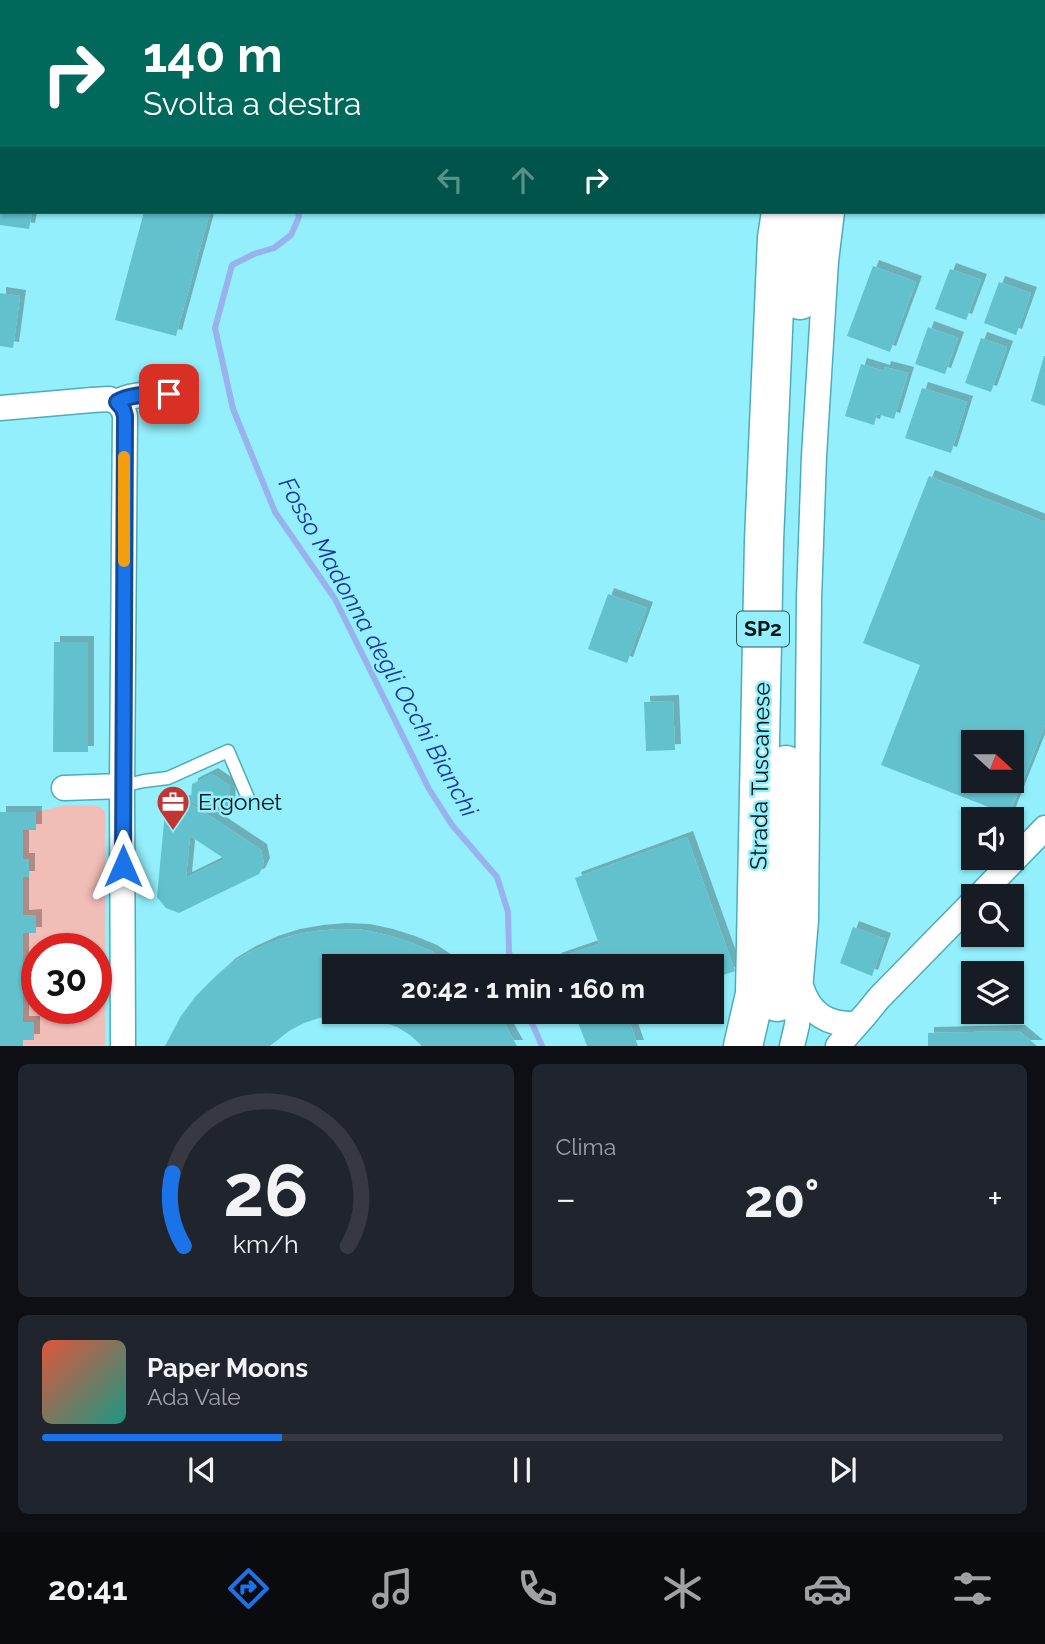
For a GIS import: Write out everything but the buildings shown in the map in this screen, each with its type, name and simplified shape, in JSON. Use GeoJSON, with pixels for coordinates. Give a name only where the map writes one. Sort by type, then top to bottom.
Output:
{"type":"FeatureCollection","features":[{"type":"Feature","properties":{"kind":"highway","name":"Strada Tuscanese"},"geometry":{"type":"LineString","coordinates":[[743,1045],[755,994],[764,541],[777,238],[781,214]]}},
{"type":"Feature","properties":{"kind":"highway","name":"Strada Tuscanese"},"geometry":{"type":"LineString","coordinates":[[769,1045],[775,1023],[786,928],[785,593],[798,328],[808,214]]}},
{"type":"Feature","properties":{"kind":"street","name":"Strada Tuscanese"},"geometry":{"type":"LineString","coordinates":[[792,1045],[797,1026],[806,920],[809,599],[814,456],[826,261],[832,214]]}},
{"type":"Feature","properties":{"kind":"street"},"geometry":{"type":"LineString","coordinates":[[117,402],[124,398],[169,394]]}},
{"type":"Feature","properties":{"kind":"street"},"geometry":{"type":"LineString","coordinates":[[0,408],[109,400],[117,402],[125,416],[123,1045]]}},
{"type":"Feature","properties":{"kind":"street"},"geometry":{"type":"LineString","coordinates":[[64,788],[122,786]]}},
{"type":"Feature","properties":{"kind":"street"},"geometry":{"type":"LineString","coordinates":[[991,884],[1045,828]]}},
{"type":"Feature","properties":{"kind":"street"},"geometry":{"type":"LineString","coordinates":[[838,1045],[879,998],[961,914]]}},
{"type":"Feature","properties":{"kind":"street"},"geometry":{"type":"LineString","coordinates":[[801,986],[805,1000],[821,1017],[831,1022],[857,1024]]}},
{"type":"Feature","properties":{"kind":"lane"},"geometry":{"type":"LineString","coordinates":[[122,786],[168,778],[228,751],[248,798]]}},
{"type":"Feature","properties":{"kind":"shaded area"},"geometry":{"type":"Polygon","coordinates":[[[65,805],[98,806],[105,811],[105,933],[36,933],[36,916],[23,916],[23,877],[29,876],[29,859],[23,859],[23,830],[36,829],[36,812],[65,805]]]}},
{"type":"Feature","properties":{"kind":"shaded area"},"geometry":{"type":"Polygon","coordinates":[[[34,1024],[105,1024],[105,1045],[23,1045],[23,1040],[34,1040],[34,1024]]]}},
{"type":"Feature","properties":{"kind":"waterway","name":"Fosso Madonna degli Occhi Bianchi"},"geometry":{"type":"LineString","coordinates":[[298,214],[291,235],[274,248],[232,265],[215,328],[233,409],[275,512],[335,599],[429,789],[452,825],[497,877],[508,912],[510,954]]}},
{"type":"Feature","properties":{"kind":"waterway","name":"Fosso Madonna degli Occhi Bianchi"},"geometry":{"type":"LineString","coordinates":[[532,1024],[542,1046]]}},
{"type":"Feature","properties":{"kind":"slow traffic"},"geometry":{"type":"LineString","coordinates":[[124,457],[124,561]]}},
{"type":"Feature","properties":{"kind":"place","name":"Ergonet"},"geometry":{"type":"Point","coordinates":[173,832]}},
{"type":"Feature","properties":{"kind":"route"},"geometry":{"type":"LineString","coordinates":[[123,866],[125,416],[117,402],[124,398],[169,394]]}}]}
